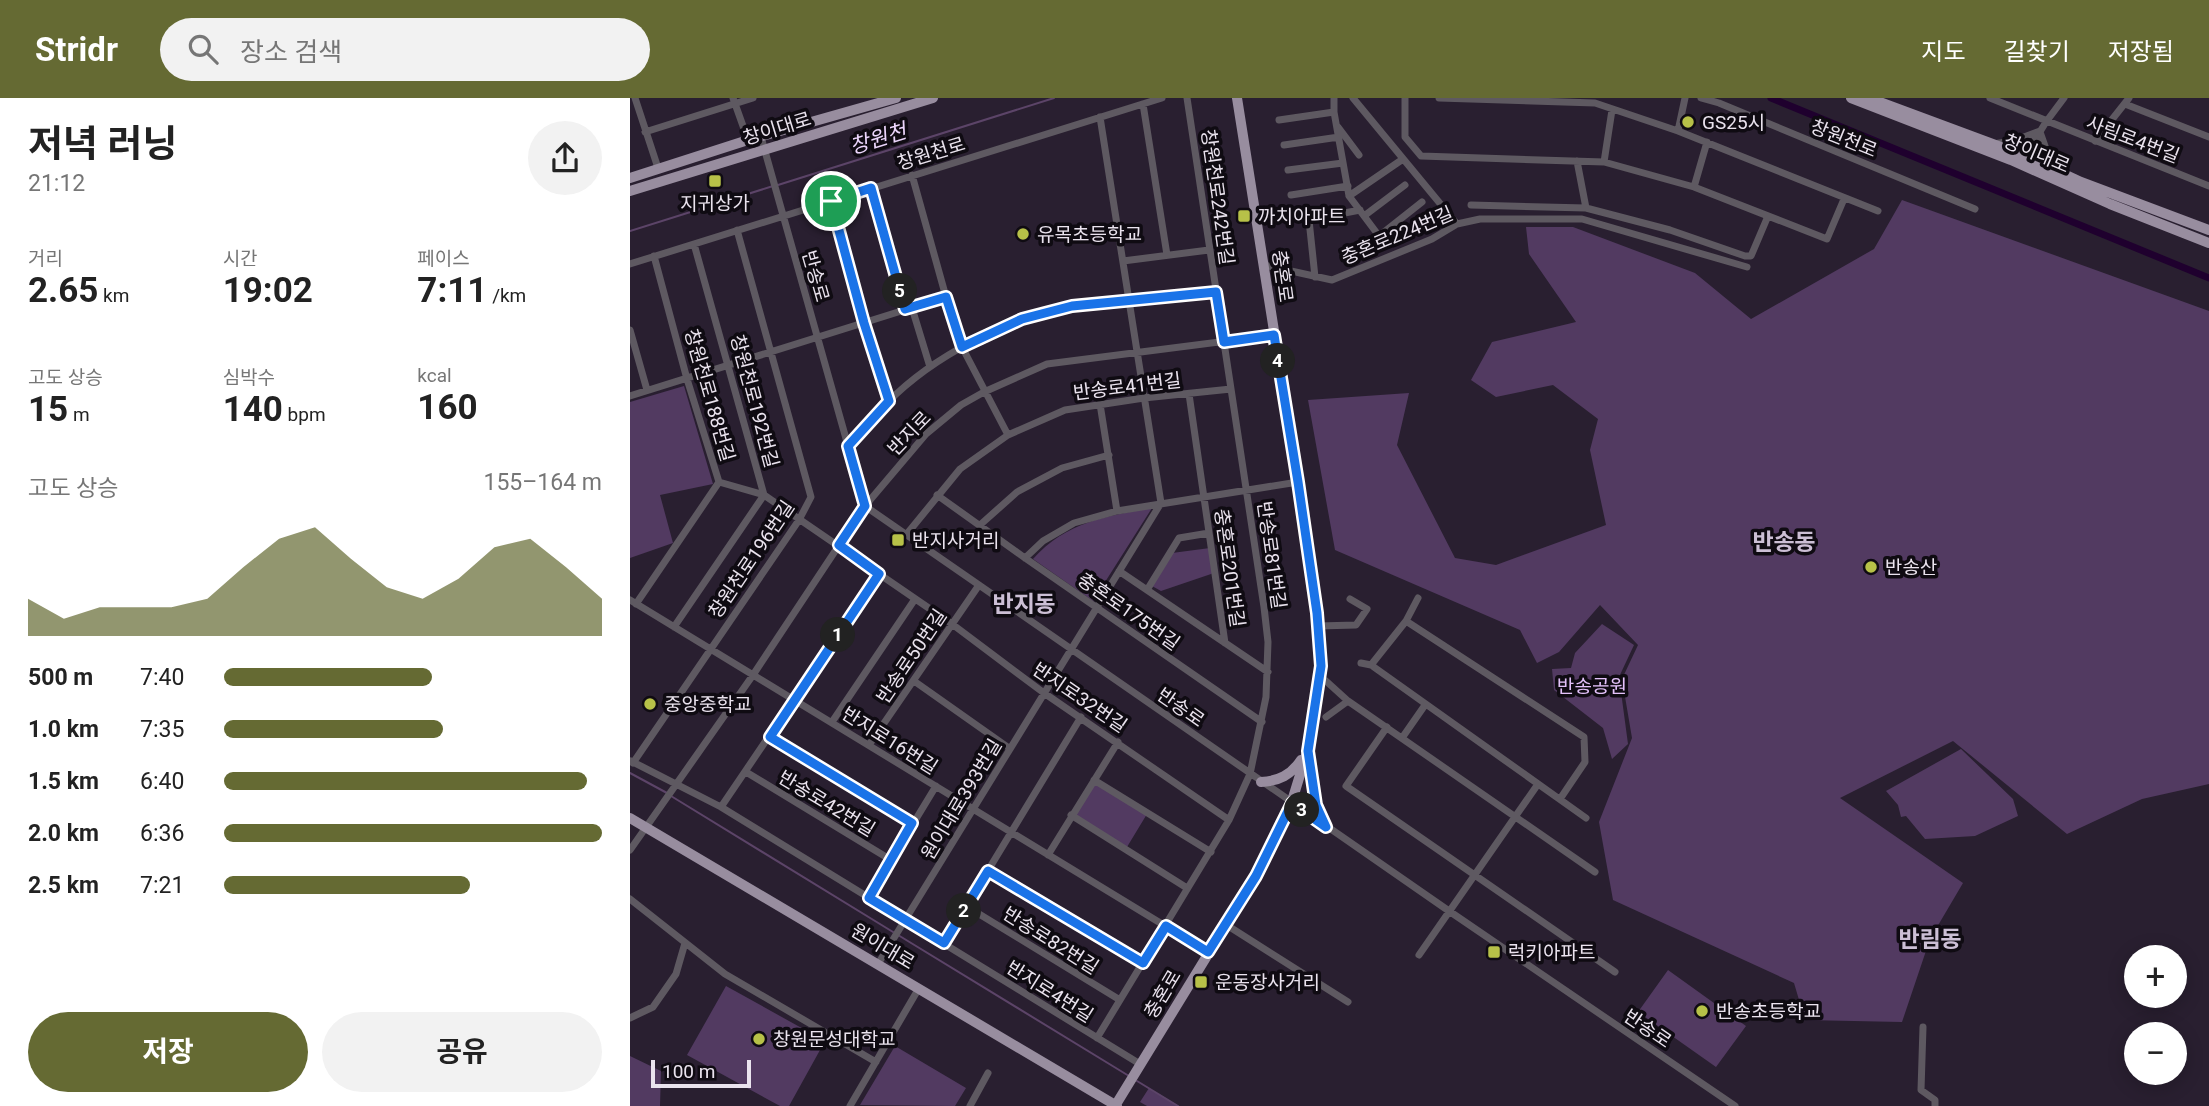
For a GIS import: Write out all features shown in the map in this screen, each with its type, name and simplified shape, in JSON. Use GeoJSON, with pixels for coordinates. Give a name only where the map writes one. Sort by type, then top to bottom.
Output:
{"type":"FeatureCollection","features":[{"type":"Feature","properties":{"kind":"main road","name":"창이대로"},"geometry":{"type":"LineString","coordinates":[[630,178],[748,140],[896,98]]}},
{"type":"Feature","properties":{"kind":"main road","name":"창이대로"},"geometry":{"type":"LineString","coordinates":[[630,191],[765,155],[933,98]]}},
{"type":"Feature","properties":{"kind":"main road","name":"충혼로"},"geometry":{"type":"LineString","coordinates":[[1116,1106],[1256,876],[1292,803],[1308,751],[1321,666],[1298,482],[1237,98]]}},
{"type":"Feature","properties":{"kind":"main road","name":"창이대로"},"geometry":{"type":"LineString","coordinates":[[1851,98],[2053,169],[2167,216],[2209,230]]}},
{"type":"Feature","properties":{"kind":"main road","name":"창이대로"},"geometry":{"type":"LineString","coordinates":[[1869,98],[1992,144],[2158,224],[2209,243]]}},
{"type":"Feature","properties":{"kind":"main road","name":"충혼로"},"geometry":{"type":"LineString","coordinates":[[1308,751],[1316,805],[1326,827]]}},
{"type":"Feature","properties":{"kind":"main road"},"geometry":{"type":"LineString","coordinates":[[1261,782],[1278,779],[1292,772],[1308,751]]}},
{"type":"Feature","properties":{"kind":"main road","name":"원이대로"},"geometry":{"type":"LineString","coordinates":[[630,818],[1116,1106]]}},
{"type":"Feature","properties":{"kind":"street"},"geometry":{"type":"LineString","coordinates":[[635,98],[658,168]]}},
{"type":"Feature","properties":{"kind":"street"},"geometry":{"type":"LineString","coordinates":[[645,132],[734,101],[753,98]]}},
{"type":"Feature","properties":{"kind":"street","name":"창원천로"},"geometry":{"type":"LineString","coordinates":[[630,264],[737,230],[781,212],[831,201],[1161,98]]}},
{"type":"Feature","properties":{"kind":"street","name":"창원천로242번길"},"geometry":{"type":"LineString","coordinates":[[1187,98],[1224,342]]}},
{"type":"Feature","properties":{"kind":"street"},"geometry":{"type":"LineString","coordinates":[[1334,98],[1334,112],[1349,196],[1379,236],[1422,202]]}},
{"type":"Feature","properties":{"kind":"street"},"geometry":{"type":"LineString","coordinates":[[1405,98],[1405,137],[1421,156],[1604,162],[1694,187],[1827,239],[1844,199]]}},
{"type":"Feature","properties":{"kind":"street"},"geometry":{"type":"LineString","coordinates":[[1439,98],[1595,103],[1707,142],[1878,211]]}},
{"type":"Feature","properties":{"kind":"street"},"geometry":{"type":"LineString","coordinates":[[1678,131],[1685,98]]}},
{"type":"Feature","properties":{"kind":"street","name":"창원천로"},"geometry":{"type":"LineString","coordinates":[[1701,98],[1719,103],[1975,209]]}},
{"type":"Feature","properties":{"kind":"street","name":"사림로4번길"},"geometry":{"type":"LineString","coordinates":[[1990,98],[2209,186]]}},
{"type":"Feature","properties":{"kind":"street"},"geometry":{"type":"LineString","coordinates":[[2023,160],[2064,98]]}},
{"type":"Feature","properties":{"kind":"street"},"geometry":{"type":"LineString","coordinates":[[1357,99],[1457,224]]}},
{"type":"Feature","properties":{"kind":"street"},"geometry":{"type":"LineString","coordinates":[[734,101],[748,140]]}},
{"type":"Feature","properties":{"kind":"street"},"geometry":{"type":"LineString","coordinates":[[2095,141],[2127,101],[2209,137]]}},
{"type":"Feature","properties":{"kind":"street"},"geometry":{"type":"LineString","coordinates":[[1143,104],[1167,256]]}},
{"type":"Feature","properties":{"kind":"street"},"geometry":{"type":"LineString","coordinates":[[1604,162],[1612,110]]}},
{"type":"Feature","properties":{"kind":"street"},"geometry":{"type":"LineString","coordinates":[[1279,120],[1334,112]]}},
{"type":"Feature","properties":{"kind":"street"},"geometry":{"type":"LineString","coordinates":[[1100,117],[1161,503]]}},
{"type":"Feature","properties":{"kind":"street"},"geometry":{"type":"LineString","coordinates":[[1336,123],[1359,155]]}},
{"type":"Feature","properties":{"kind":"street"},"geometry":{"type":"LineString","coordinates":[[1992,144],[2016,140],[2040,131]]}},
{"type":"Feature","properties":{"kind":"street"},"geometry":{"type":"LineString","coordinates":[[2040,131],[2053,169]]}},
{"type":"Feature","properties":{"kind":"street"},"geometry":{"type":"LineString","coordinates":[[761,137],[765,155]]}},
{"type":"Feature","properties":{"kind":"street"},"geometry":{"type":"LineString","coordinates":[[1284,145],[1339,137]]}},
{"type":"Feature","properties":{"kind":"street"},"geometry":{"type":"LineString","coordinates":[[1694,187],[1707,142]]}},
{"type":"Feature","properties":{"kind":"street","name":"반송로"},"geometry":{"type":"LineString","coordinates":[[765,155],[865,506],[1326,827],[1735,1106]]}},
{"type":"Feature","properties":{"kind":"street"},"geometry":{"type":"LineString","coordinates":[[1349,196],[1403,159]]}},
{"type":"Feature","properties":{"kind":"street"},"geometry":{"type":"LineString","coordinates":[[1577,161],[1586,208]]}},
{"type":"Feature","properties":{"kind":"street"},"geometry":{"type":"LineString","coordinates":[[1288,170],[1343,163]]}},
{"type":"Feature","properties":{"kind":"street"},"geometry":{"type":"LineString","coordinates":[[630,172],[643,173]]}},
{"type":"Feature","properties":{"kind":"street"},"geometry":{"type":"LineString","coordinates":[[912,175],[962,347],[1008,435]]}},
{"type":"Feature","properties":{"kind":"street"},"geometry":{"type":"LineString","coordinates":[[1315,277],[1309,220],[1362,213],[1405,185]]}},
{"type":"Feature","properties":{"kind":"street"},"geometry":{"type":"LineString","coordinates":[[1291,195],[1348,186]]}},
{"type":"Feature","properties":{"kind":"street"},"geometry":{"type":"LineString","coordinates":[[871,188],[930,368]]}},
{"type":"Feature","properties":{"kind":"street"},"geometry":{"type":"LineString","coordinates":[[831,201],[864,323],[889,401]]}},
{"type":"Feature","properties":{"kind":"street"},"geometry":{"type":"LineString","coordinates":[[1471,205],[1586,208],[1670,230],[1745,256],[1751,256],[1768,216]]}},
{"type":"Feature","properties":{"kind":"street","name":"충혼로224번길"},"geometry":{"type":"LineString","coordinates":[[1264,265],[1332,280],[1432,239],[1457,224],[1480,219],[1582,219],[1747,267]]}},
{"type":"Feature","properties":{"kind":"street","name":"창원천로196번길"},"geometry":{"type":"LineString","coordinates":[[632,762],[799,520],[811,497],[737,230]]}},
{"type":"Feature","properties":{"kind":"street","name":"창원천로192번길"},"geometry":{"type":"LineString","coordinates":[[674,627],[764,495],[694,244]]}},
{"type":"Feature","properties":{"kind":"street"},"geometry":{"type":"LineString","coordinates":[[1123,261],[1209,250]]}},
{"type":"Feature","properties":{"kind":"street","name":"창원천로188번길"},"geometry":{"type":"LineString","coordinates":[[633,602],[719,482],[687,379],[654,256]]}},
{"type":"Feature","properties":{"kind":"street"},"geometry":{"type":"LineString","coordinates":[[848,446],[889,401],[930,368],[962,347],[1022,319],[1072,306],[1216,292]]}},
{"type":"Feature","properties":{"kind":"street"},"geometry":{"type":"LineString","coordinates":[[630,396],[946,297]]}},
{"type":"Feature","properties":{"kind":"street"},"geometry":{"type":"LineString","coordinates":[[630,330],[647,390]]}},
{"type":"Feature","properties":{"kind":"street","name":"반지로"},"geometry":{"type":"LineString","coordinates":[[648,827],[865,506],[926,434],[961,405],[1047,364],[1274,335]]}},
{"type":"Feature","properties":{"kind":"street","name":"반송로81번길"},"geometry":{"type":"LineString","coordinates":[[1224,342],[1266,618],[1268,672],[1262,722],[1250,774]]}},
{"type":"Feature","properties":{"kind":"street","name":"반송로41번길"},"geometry":{"type":"LineString","coordinates":[[906,535],[960,469],[1008,435],[1065,410],[1231,389]]}},
{"type":"Feature","properties":{"kind":"street","name":"충혼로201번길"},"geometry":{"type":"LineString","coordinates":[[1189,394],[1225,643]]}},
{"type":"Feature","properties":{"kind":"street"},"geometry":{"type":"LineString","coordinates":[[1100,404],[1116,510]]}},
{"type":"Feature","properties":{"kind":"street"},"geometry":{"type":"LineString","coordinates":[[980,525],[1017,492],[1062,468],[1109,454]]}},
{"type":"Feature","properties":{"kind":"street","name":"반지로32번길"},"geometry":{"type":"LineString","coordinates":[[719,482],[764,495],[1229,820]]}},
{"type":"Feature","properties":{"kind":"street","name":"충혼로201번길"},"geometry":{"type":"LineString","coordinates":[[1025,558],[1043,541],[1074,523],[1116,510],[1298,482]]}},
{"type":"Feature","properties":{"kind":"street","name":"충혼로175번길"},"geometry":{"type":"LineString","coordinates":[[937,495],[1262,722]]}},
{"type":"Feature","properties":{"kind":"street","name":"원이대로393번길"},"geometry":{"type":"LineString","coordinates":[[878,964],[1161,503]]}},
{"type":"Feature","properties":{"kind":"street"},"geometry":{"type":"LineString","coordinates":[[1147,590],[1179,538],[1209,533]]}},
{"type":"Feature","properties":{"kind":"street"},"geometry":{"type":"LineString","coordinates":[[1119,571],[1268,672]]}},
{"type":"Feature","properties":{"kind":"street"},"geometry":{"type":"LineString","coordinates":[[721,807],[879,574]]}},
{"type":"Feature","properties":{"kind":"street","name":"반송로50번길"},"geometry":{"type":"LineString","coordinates":[[869,745],[979,585]]}},
{"type":"Feature","properties":{"kind":"street"},"geometry":{"type":"LineString","coordinates":[[1371,665],[1406,621],[1418,598]]}},
{"type":"Feature","properties":{"kind":"street"},"geometry":{"type":"LineString","coordinates":[[832,722],[915,599]]}},
{"type":"Feature","properties":{"kind":"street"},"geometry":{"type":"LineString","coordinates":[[1318,626],[1356,625],[1367,609],[1350,599]]}},
{"type":"Feature","properties":{"kind":"street","name":"반지로16번길"},"geometry":{"type":"LineString","coordinates":[[633,602],[1208,952]]}},
{"type":"Feature","properties":{"kind":"street"},"geometry":{"type":"LineString","coordinates":[[1406,621],[1584,737],[1586,762],[1560,799]]}},
{"type":"Feature","properties":{"kind":"street"},"geometry":{"type":"LineString","coordinates":[[1361,663],[1371,665],[1586,818]]}},
{"type":"Feature","properties":{"kind":"street"},"geometry":{"type":"LineString","coordinates":[[914,681],[1009,748]]}},
{"type":"Feature","properties":{"kind":"street"},"geometry":{"type":"LineString","coordinates":[[1326,681],[1348,701],[1595,872]]}},
{"type":"Feature","properties":{"kind":"street"},"geometry":{"type":"LineString","coordinates":[[1326,717],[1348,701]]}},
{"type":"Feature","properties":{"kind":"street"},"geometry":{"type":"LineString","coordinates":[[1402,738],[1425,705]]}},
{"type":"Feature","properties":{"kind":"street"},"geometry":{"type":"LineString","coordinates":[[944,943],[1082,717]]}},
{"type":"Feature","properties":{"kind":"street"},"geometry":{"type":"LineString","coordinates":[[1387,727],[1346,786],[1615,972]]}},
{"type":"Feature","properties":{"kind":"street","name":"반송로42번길"},"geometry":{"type":"LineString","coordinates":[[770,737],[912,823]]}},
{"type":"Feature","properties":{"kind":"street"},"geometry":{"type":"LineString","coordinates":[[1048,855],[1118,742]]}},
{"type":"Feature","properties":{"kind":"street","name":"반지로4번길"},"geometry":{"type":"LineString","coordinates":[[632,762],[721,807],[1139,1066]]}},
{"type":"Feature","properties":{"kind":"street","name":"반송로42번길"},"geometry":{"type":"LineString","coordinates":[[746,772],[891,860]]}},
{"type":"Feature","properties":{"kind":"street"},"geometry":{"type":"LineString","coordinates":[[1097,1038],[1211,852],[1250,774]]}},
{"type":"Feature","properties":{"kind":"street"},"geometry":{"type":"LineString","coordinates":[[1094,780],[1211,852]]}},
{"type":"Feature","properties":{"kind":"street"},"geometry":{"type":"LineString","coordinates":[[1419,956],[1538,784]]}},
{"type":"Feature","properties":{"kind":"street"},"geometry":{"type":"LineString","coordinates":[[869,898],[936,786]]}},
{"type":"Feature","properties":{"kind":"street"},"geometry":{"type":"LineString","coordinates":[[1072,815],[1187,888]]}},
{"type":"Feature","properties":{"kind":"street"},"geometry":{"type":"LineString","coordinates":[[630,850],[648,827]]}},
{"type":"Feature","properties":{"kind":"street","name":"반송로82번길"},"geometry":{"type":"LineString","coordinates":[[988,871],[1143,963]]}},
{"type":"Feature","properties":{"kind":"street"},"geometry":{"type":"LineString","coordinates":[[630,899],[725,974],[876,1062]]}},
{"type":"Feature","properties":{"kind":"street","name":"반송로82번길"},"geometry":{"type":"LineString","coordinates":[[966,906],[1120,1000]]}},
{"type":"Feature","properties":{"kind":"street"},"geometry":{"type":"LineString","coordinates":[[1226,924],[1348,1002]]}},
{"type":"Feature","properties":{"kind":"street"},"geometry":{"type":"LineString","coordinates":[[630,1018],[653,1007],[676,974],[685,943]]}},
{"type":"Feature","properties":{"kind":"street"},"geometry":{"type":"LineString","coordinates":[[850,1106],[919,988]]}},
{"type":"Feature","properties":{"kind":"street"},"geometry":{"type":"LineString","coordinates":[[1923,1027],[1921,1090],[1936,1100],[1935,1106]]}},
{"type":"Feature","properties":{"kind":"street"},"geometry":{"type":"LineString","coordinates":[[970,1106],[988,1073]]}},
{"type":"Feature","properties":{"kind":"green space"},"geometry":{"type":"Polygon","coordinates":[[[1902,200],[2209,311],[2209,784],[2142,799],[2067,834],[1953,741],[1840,798],[1963,883],[1930,939],[1902,1022],[1805,1020],[1794,983],[1613,900],[1599,822],[1632,738],[1622,679],[1638,645],[1600,605],[1559,652],[1537,663],[1520,630],[1335,550],[1308,400],[1409,393],[1397,445],[1455,558],[1496,565],[1606,525],[1590,450],[1598,419],[1553,385],[1496,397],[1471,380],[1492,342],[1576,322],[1529,254],[1526,227],[1573,227],[1695,273],[1751,319],[1874,249],[1902,200]]]}},
{"type":"Feature","properties":{"kind":"green space"},"geometry":{"type":"Polygon","coordinates":[[[684,386],[713,484],[660,495],[673,543],[630,558],[630,402],[684,386]]]}},
{"type":"Feature","properties":{"kind":"green space"},"geometry":{"type":"Polygon","coordinates":[[[1152,508],[1093,601],[1033,559],[1073,529],[1103,518],[1152,508]]]}},
{"type":"Feature","properties":{"kind":"green space"},"geometry":{"type":"Polygon","coordinates":[[[1210,548],[1214,573],[1161,591],[1152,586],[1172,553],[1210,548]]]}},
{"type":"Feature","properties":{"kind":"green space","name":"반송공원"},"geometry":{"type":"Polygon","coordinates":[[[1602,624],[1634,645],[1619,677],[1628,744],[1612,759],[1603,728],[1554,690],[1552,669],[1571,668],[1575,653],[1602,624]]]}},
{"type":"Feature","properties":{"kind":"green space"},"geometry":{"type":"Polygon","coordinates":[[[1961,749],[2013,799],[2018,816],[1975,836],[1925,839],[1906,816],[1901,817],[1898,805],[1886,791],[1961,749]]]}},
{"type":"Feature","properties":{"kind":"green space"},"geometry":{"type":"Polygon","coordinates":[[[1095,782],[1147,814],[1127,847],[1075,816],[1095,782]]]}},
{"type":"Feature","properties":{"kind":"green space"},"geometry":{"type":"Polygon","coordinates":[[[1668,970],[1746,1026],[1716,1067],[1638,1012],[1668,970]]]}},
{"type":"Feature","properties":{"kind":"green space"},"geometry":{"type":"Polygon","coordinates":[[[726,986],[825,1041],[789,1106],[780,1106],[687,1055],[726,986]]]}},
{"type":"Feature","properties":{"kind":"green space"},"geometry":{"type":"Polygon","coordinates":[[[895,1046],[966,1088],[955,1106],[860,1105],[895,1046]]]}},
{"type":"Feature","properties":{"kind":"green space"},"geometry":{"type":"Polygon","coordinates":[[[630,1056],[661,1071],[660,1106],[630,1106],[630,1056]]]}},
{"type":"Feature","properties":{"kind":"green space"},"geometry":{"type":"Polygon","coordinates":[[[1149,1088],[1179,1106],[1147,1106],[1140,1102],[1149,1088]]]}},
{"type":"Feature","properties":{"kind":"waterway","name":"창원천"},"geometry":{"type":"LineString","coordinates":[[778,185],[1054,98]]}},
{"type":"Feature","properties":{"kind":"waterway"},"geometry":{"type":"LineString","coordinates":[[1771,98],[2209,278]]}},
{"type":"Feature","properties":{"kind":"waterway","name":"창원천"},"geometry":{"type":"LineString","coordinates":[[630,231],[773,186]]}},
{"type":"Feature","properties":{"kind":"waterway"},"geometry":{"type":"LineString","coordinates":[[630,773],[667,793]]}},
{"type":"Feature","properties":{"kind":"waterway"},"geometry":{"type":"LineString","coordinates":[[671,796],[893,932]]}},
{"type":"Feature","properties":{"kind":"waterway"},"geometry":{"type":"LineString","coordinates":[[898,935],[1129,1076]]}},
{"type":"Feature","properties":{"kind":"waterway"},"geometry":{"type":"LineString","coordinates":[[1137,1081],[1178,1106]]}},
{"type":"Feature","properties":{"kind":"place","name":"GS25시"},"geometry":{"type":"Point","coordinates":[1688,122]}},
{"type":"Feature","properties":{"kind":"place","name":"지귀상가"},"geometry":{"type":"Point","coordinates":[715,181]}},
{"type":"Feature","properties":{"kind":"place","name":"까치아파트"},"geometry":{"type":"Point","coordinates":[1244,216]}},
{"type":"Feature","properties":{"kind":"place","name":"유목초등학교"},"geometry":{"type":"Point","coordinates":[1023,234]}},
{"type":"Feature","properties":{"kind":"place","name":"반지사거리"},"geometry":{"type":"Point","coordinates":[898,540]}},
{"type":"Feature","properties":{"kind":"place","name":"반송산"},"geometry":{"type":"Point","coordinates":[1871,567]}},
{"type":"Feature","properties":{"kind":"place","name":"중앙중학교"},"geometry":{"type":"Point","coordinates":[650,704]}},
{"type":"Feature","properties":{"kind":"place","name":"럭키아파트"},"geometry":{"type":"Point","coordinates":[1494,952]}},
{"type":"Feature","properties":{"kind":"place","name":"운동장사거리"},"geometry":{"type":"Point","coordinates":[1201,982]}},
{"type":"Feature","properties":{"kind":"place","name":"반송초등학교"},"geometry":{"type":"Point","coordinates":[1702,1011]}},
{"type":"Feature","properties":{"kind":"place","name":"창원문성대학교"},"geometry":{"type":"Point","coordinates":[759,1039]}},
{"type":"Feature","properties":{"kind":"district","name":"반송동"},"geometry":{"type":"Point","coordinates":[1784,542]}},
{"type":"Feature","properties":{"kind":"district","name":"반지동"},"geometry":{"type":"Point","coordinates":[1024,604]}},
{"type":"Feature","properties":{"kind":"district","name":"반림동"},"geometry":{"type":"Point","coordinates":[1930,939]}},
{"type":"Feature","properties":{"kind":"route"},"geometry":{"type":"LineString","coordinates":[[871,188],[905,309],[946,297],[962,347],[1022,319],[1072,306],[1216,292],[1224,342],[1274,335],[1317,613],[1321,666],[1308,751],[1316,805],[1326,827],[1292,803],[1256,876],[1208,952],[1166,926],[1143,963],[988,871],[944,943],[869,898],[912,823],[770,737],[879,574],[839,545],[865,506],[848,446],[889,401],[864,323],[831,201],[871,188]]}}]}
